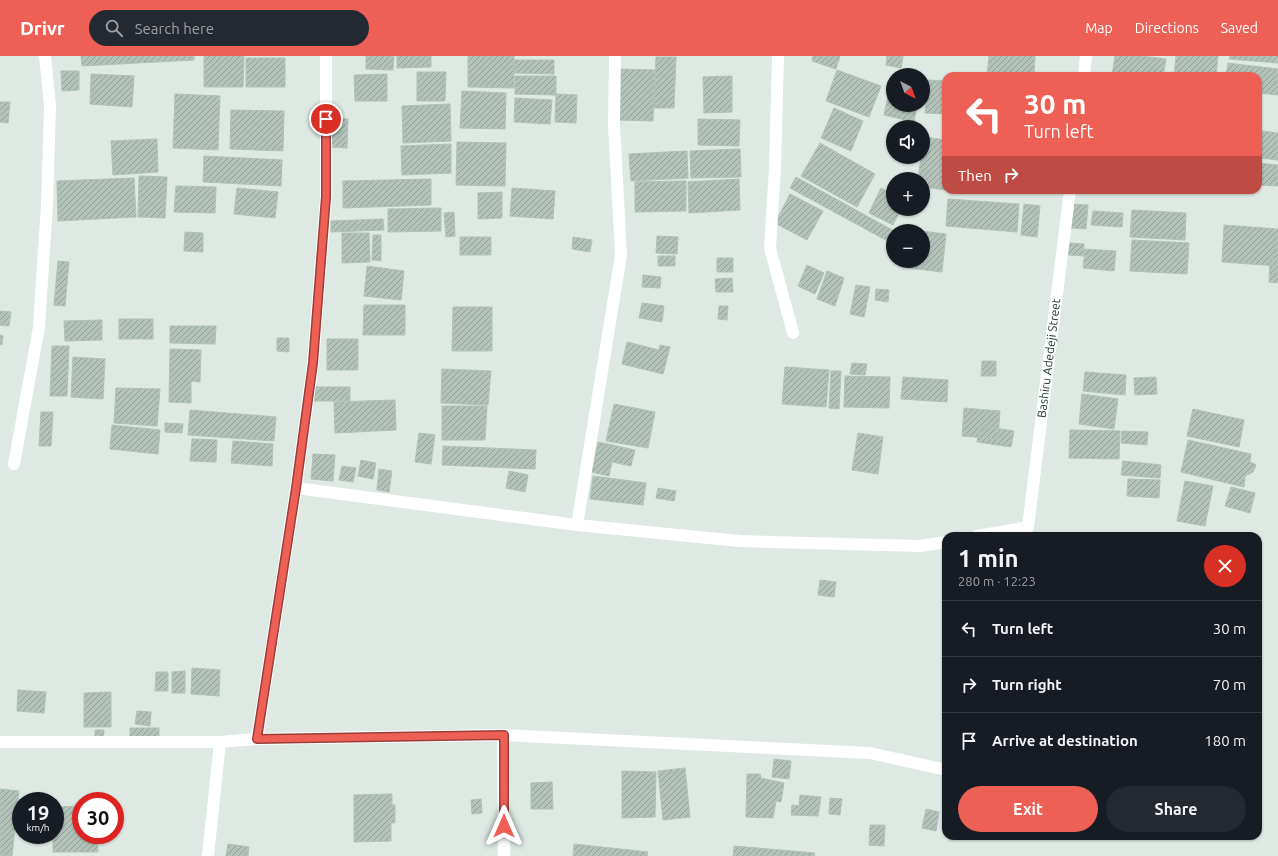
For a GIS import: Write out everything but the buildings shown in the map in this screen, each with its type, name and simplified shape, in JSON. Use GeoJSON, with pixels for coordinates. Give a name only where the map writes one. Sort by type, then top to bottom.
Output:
{"type":"FeatureCollection","features":[{"type":"Feature","properties":{"kind":"street"},"geometry":{"type":"LineString","coordinates":[[14,464],[39,327],[50,106],[44,56]]}},
{"type":"Feature","properties":{"kind":"street"},"geometry":{"type":"LineString","coordinates":[[257,739],[296,488],[313,363],[326,197],[326,56]]}},
{"type":"Feature","properties":{"kind":"street"},"geometry":{"type":"LineString","coordinates":[[578,526],[620,255],[614,125],[615,56]]}},
{"type":"Feature","properties":{"kind":"street"},"geometry":{"type":"LineString","coordinates":[[778,56],[770,248],[793,333]]}},
{"type":"Feature","properties":{"kind":"street"},"geometry":{"type":"LineString","coordinates":[[1084,72],[1086,56]]}},
{"type":"Feature","properties":{"kind":"street","name":"Bashiru Adedeji Street"},"geometry":{"type":"LineString","coordinates":[[1000,532],[1028,527],[1070,194]]}},
{"type":"Feature","properties":{"kind":"street"},"geometry":{"type":"LineString","coordinates":[[296,488],[578,526],[739,541],[920,546],[942,543]]}},
{"type":"Feature","properties":{"kind":"street"},"geometry":{"type":"LineString","coordinates":[[504,735],[504,856]]}},
{"type":"Feature","properties":{"kind":"street"},"geometry":{"type":"LineString","coordinates":[[0,742],[220,742],[257,739],[504,735],[870,753],[942,769]]}},
{"type":"Feature","properties":{"kind":"street"},"geometry":{"type":"LineString","coordinates":[[208,856],[220,742]]}},
{"type":"Feature","properties":{"kind":"route"},"geometry":{"type":"LineString","coordinates":[[326,119],[326,197],[313,363],[296,488],[257,739],[504,735],[504,826]]}}]}
